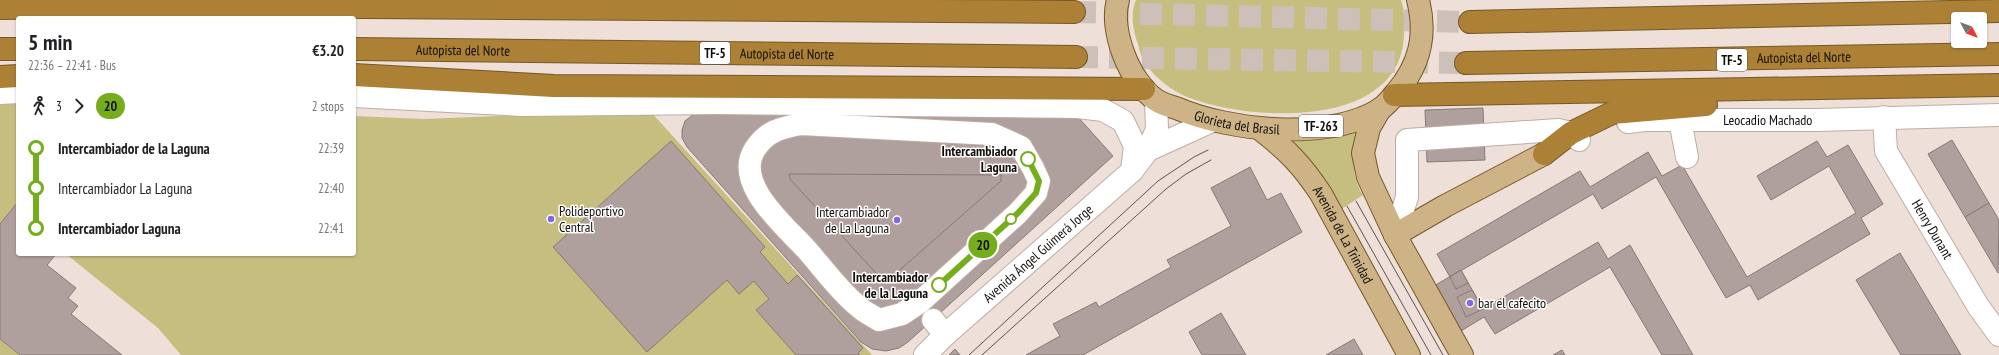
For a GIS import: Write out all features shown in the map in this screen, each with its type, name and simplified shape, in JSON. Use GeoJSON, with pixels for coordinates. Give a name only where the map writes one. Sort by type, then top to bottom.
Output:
{"type":"FeatureCollection","features":[{"type":"Feature","properties":{"kind":"highway"},"geometry":{"type":"LineString","coordinates":[[0,8],[197,3],[1074,12]]}},
{"type":"Feature","properties":{"kind":"highway"},"geometry":{"type":"LineString","coordinates":[[1470,22],[1999,11]]}},
{"type":"Feature","properties":{"kind":"highway"},"geometry":{"type":"LineString","coordinates":[[0,49],[16,49]]}},
{"type":"Feature","properties":{"kind":"highway","name":"Autopista del Norte"},"geometry":{"type":"LineString","coordinates":[[356,49],[1076,57]]}},
{"type":"Feature","properties":{"kind":"highway","name":"Autopista del Norte"},"geometry":{"type":"LineString","coordinates":[[1466,63],[1999,54]]}},
{"type":"Feature","properties":{"kind":"highway"},"geometry":{"type":"LineString","coordinates":[[356,75],[554,86],[1070,88],[1150,95]]}},
{"type":"Feature","properties":{"kind":"highway"},"geometry":{"type":"LineString","coordinates":[[0,77],[16,76]]}},
{"type":"Feature","properties":{"kind":"highway"},"geometry":{"type":"LineString","coordinates":[[1387,102],[1999,85]]}},
{"type":"Feature","properties":{"kind":"highway"},"geometry":{"type":"LineString","coordinates":[[1544,154],[1612,113],[1957,86]]}},
{"type":"Feature","properties":{"kind":"main road"},"geometry":{"type":"LineString","coordinates":[[1118,0],[1116,26],[1123,50],[1132,70],[1150,95]]}},
{"type":"Feature","properties":{"kind":"main road"},"geometry":{"type":"LineString","coordinates":[[1418,0],[1423,29],[1420,51],[1412,71],[1387,102],[1369,128],[1363,154],[1368,177],[1378,202],[1462,355]]}},
{"type":"Feature","properties":{"kind":"main road","name":"Glorieta del Brasil"},"geometry":{"type":"LineString","coordinates":[[1150,95],[1212,121],[1260,129],[1282,130],[1336,125],[1387,102]]}},
{"type":"Feature","properties":{"kind":"main road","name":"Avenida de La Trinidad"},"geometry":{"type":"LineString","coordinates":[[1260,129],[1287,150],[1322,194],[1409,355]]}},
{"type":"Feature","properties":{"kind":"main road"},"geometry":{"type":"LineString","coordinates":[[1395,235],[1445,206],[1544,154]]}},
{"type":"Feature","properties":{"kind":"street"},"geometry":{"type":"LineString","coordinates":[[1036,107],[1070,88]]}},
{"type":"Feature","properties":{"kind":"street"},"geometry":{"type":"LineString","coordinates":[[0,93],[16,92]]}},
{"type":"Feature","properties":{"kind":"street","name":"Avenida Ángel Guimerá Jorge"},"geometry":{"type":"LineString","coordinates":[[925,355],[939,327],[1132,170],[1142,148],[1157,129],[1150,95]]}},
{"type":"Feature","properties":{"kind":"street"},"geometry":{"type":"LineString","coordinates":[[356,96],[522,106],[708,104],[1078,107],[1103,110],[1123,121],[1142,148]]}},
{"type":"Feature","properties":{"kind":"street"},"geometry":{"type":"LineString","coordinates":[[869,105],[898,130],[956,131],[992,134],[1021,147],[1039,181],[1036,193],[1018,213],[920,302],[902,314],[879,320],[859,308],[853,302],[758,196],[750,176],[749,158],[762,138],[781,128],[794,125],[801,124],[898,130]]}},
{"type":"Feature","properties":{"kind":"street"},"geometry":{"type":"LineString","coordinates":[[898,130],[918,105]]}},
{"type":"Feature","properties":{"kind":"street","name":"Leocadio Machado"},"geometry":{"type":"LineString","coordinates":[[1575,136],[1611,124],[1644,120],[1817,120],[1999,115]]}},
{"type":"Feature","properties":{"kind":"street","name":"Henry Dunant"},"geometry":{"type":"LineString","coordinates":[[1884,117],[1886,151],[1978,306],[1998,331]]}},
{"type":"Feature","properties":{"kind":"street"},"geometry":{"type":"LineString","coordinates":[[1680,120],[1687,157]]}},
{"type":"Feature","properties":{"kind":"street","name":"Avenida Ángel Guimerá Jorge"},"geometry":{"type":"LineString","coordinates":[[1142,148],[1212,121]]}},
{"type":"Feature","properties":{"kind":"street"},"geometry":{"type":"LineString","coordinates":[[1395,235],[1407,197],[1407,140],[1558,130],[1575,136]]}},
{"type":"Feature","properties":{"kind":"street"},"geometry":{"type":"LineString","coordinates":[[1378,202],[1391,200],[1403,194],[1407,185]]}},
{"type":"Feature","properties":{"kind":"shaded area"},"geometry":{"type":"Polygon","coordinates":[[[1136,0],[1401,0],[1404,12],[1404,33],[1397,65],[1378,88],[1351,103],[1317,111],[1281,113],[1245,111],[1212,105],[1185,96],[1169,87],[1155,75],[1145,64],[1141,56],[1135,33],[1133,11],[1136,0]]]}},
{"type":"Feature","properties":{"kind":"shaded area"},"geometry":{"type":"Polygon","coordinates":[[[0,92],[16,92],[16,204],[0,224],[0,92]]]}},
{"type":"Feature","properties":{"kind":"shaded area","name":"Polideportivo Central"},"geometry":{"type":"Polygon","coordinates":[[[649,110],[872,355],[181,355],[158,328],[68,256],[356,256],[356,116],[424,119],[649,110]]]}},
{"type":"Feature","properties":{"kind":"shaded area"},"geometry":{"type":"Polygon","coordinates":[[[1356,133],[1353,156],[1354,172],[1363,195],[1340,210],[1290,142],[1323,139],[1356,133]]]}},
{"type":"Feature","properties":{"kind":"shaded area"},"geometry":{"type":"Polygon","coordinates":[[[0,339],[20,355],[0,355],[0,339]]]}},
{"type":"Feature","properties":{"kind":"building"},"geometry":{"type":"Polygon","coordinates":[[[1483,108],[1485,160],[1427,162],[1425,110],[1483,108]]]}},
{"type":"Feature","properties":{"kind":"building","name":"Intercambiador de La Laguna"},"geometry":{"type":"Polygon","coordinates":[[[698,111],[1077,116],[1113,156],[908,342],[899,348],[886,351],[872,349],[861,342],[687,147],[682,138],[682,130],[685,121],[698,111]]]}},
{"type":"Feature","properties":{"kind":"building"},"geometry":{"type":"Polygon","coordinates":[[[1952,140],[1989,203],[1965,217],[1928,154],[1952,140]]]}},
{"type":"Feature","properties":{"kind":"building"},"geometry":{"type":"Polygon","coordinates":[[[671,141],[765,247],[760,252],[788,284],[797,275],[863,348],[858,353],[860,355],[796,355],[756,310],[769,299],[754,281],[739,294],[727,280],[647,352],[553,247],[671,141]]]}},
{"type":"Feature","properties":{"kind":"building"},"geometry":{"type":"Polygon","coordinates":[[[1817,141],[1827,157],[1848,145],[1883,204],[1861,218],[1870,234],[1758,300],[1750,285],[1726,298],[1656,177],[1602,209],[1593,194],[1450,277],[1437,254],[1580,171],[1590,187],[1648,152],[1662,176],[1682,165],[1747,277],[1856,213],[1829,166],[1771,200],[1757,176],[1817,141]]]}},
{"type":"Feature","properties":{"kind":"building"},"geometry":{"type":"Polygon","coordinates":[[[1250,167],[1267,200],[1281,193],[1302,232],[1083,355],[1026,355],[1060,336],[1053,324],[1096,302],[1099,307],[1171,267],[1167,260],[1231,226],[1211,188],[1250,167]]]}},
{"type":"Feature","properties":{"kind":"building","name":"Intercambiador de la Laguna"},"geometry":{"type":"Polygon","coordinates":[[[789,174],[1001,175],[1001,181],[885,283],[790,179],[789,174]]]}},
{"type":"Feature","properties":{"kind":"building"},"geometry":{"type":"Polygon","coordinates":[[[1989,203],[1999,220],[1998,273],[1965,217],[1989,203]]]}},
{"type":"Feature","properties":{"kind":"building"},"geometry":{"type":"Polygon","coordinates":[[[16,204],[16,256],[54,256],[47,265],[76,288],[68,298],[78,306],[71,314],[122,355],[20,355],[0,339],[0,224],[16,204]]]}},
{"type":"Feature","properties":{"kind":"building"},"geometry":{"type":"Polygon","coordinates":[[[1598,242],[1608,259],[1630,245],[1693,355],[1662,355],[1610,267],[1495,334],[1484,317],[1461,331],[1434,286],[1461,270],[1483,309],[1598,242]]]}},
{"type":"Feature","properties":{"kind":"building"},"geometry":{"type":"Polygon","coordinates":[[[1900,253],[1961,355],[1901,355],[1856,280],[1900,253]]]}},
{"type":"Feature","properties":{"kind":"building"},"geometry":{"type":"Polygon","coordinates":[[[1461,270],[1468,283],[1456,289],[1450,277],[1461,270]]]}},
{"type":"Feature","properties":{"kind":"building","name":"bar el cafecito"},"geometry":{"type":"Polygon","coordinates":[[[1472,290],[1483,309],[1466,317],[1457,297],[1472,290]]]}},
{"type":"Feature","properties":{"kind":"building"},"geometry":{"type":"Polygon","coordinates":[[[1221,313],[1246,355],[1202,355],[1189,332],[1221,313]]]}},
{"type":"Feature","properties":{"kind":"building"},"geometry":{"type":"Polygon","coordinates":[[[1354,339],[1363,355],[1326,355],[1354,339]]]}},
{"type":"Feature","properties":{"kind":"building"},"geometry":{"type":"Polygon","coordinates":[[[955,349],[960,355],[949,355],[955,349]]]}},
{"type":"Feature","properties":{"kind":"building"},"geometry":{"type":"Polygon","coordinates":[[[1562,350],[1565,355],[1553,355],[1562,350]]]}},
{"type":"Feature","properties":{"kind":"tunnel"},"geometry":{"type":"LineString","coordinates":[[1074,12],[1470,22]]}},
{"type":"Feature","properties":{"kind":"tunnel"},"geometry":{"type":"LineString","coordinates":[[1076,57],[1466,63]]}},
{"type":"Feature","properties":{"kind":"tram line"},"geometry":{"type":"LineString","coordinates":[[969,355],[1158,181],[1194,157],[1208,150]]}},
{"type":"Feature","properties":{"kind":"tram line"},"geometry":{"type":"LineString","coordinates":[[982,355],[1166,189],[1186,174],[1211,160]]}},
{"type":"Feature","properties":{"kind":"tram line"},"geometry":{"type":"LineString","coordinates":[[1356,201],[1443,355]]}},
{"type":"Feature","properties":{"kind":"tram line"},"geometry":{"type":"LineString","coordinates":[[1347,206],[1431,355]]}},
{"type":"Feature","properties":{"kind":"bus line","name":"20"},"geometry":{"type":"LineString","coordinates":[[939,285],[1018,213],[1036,193],[1039,181],[1028,159]]}},
{"type":"Feature","properties":{"kind":"place","name":"Intercambiador Laguna"},"geometry":{"type":"Point","coordinates":[1028,159]}},
{"type":"Feature","properties":{"kind":"place","name":"Polideportivo Central"},"geometry":{"type":"Point","coordinates":[551,219]}},
{"type":"Feature","properties":{"kind":"place","name":"Intercambiador de La Laguna"},"geometry":{"type":"Point","coordinates":[897,220]}},
{"type":"Feature","properties":{"kind":"place","name":"Intercambiador de la Laguna"},"geometry":{"type":"Point","coordinates":[939,285]}},
{"type":"Feature","properties":{"kind":"place","name":"bar el cafecito"},"geometry":{"type":"Point","coordinates":[1470,303]}}]}
